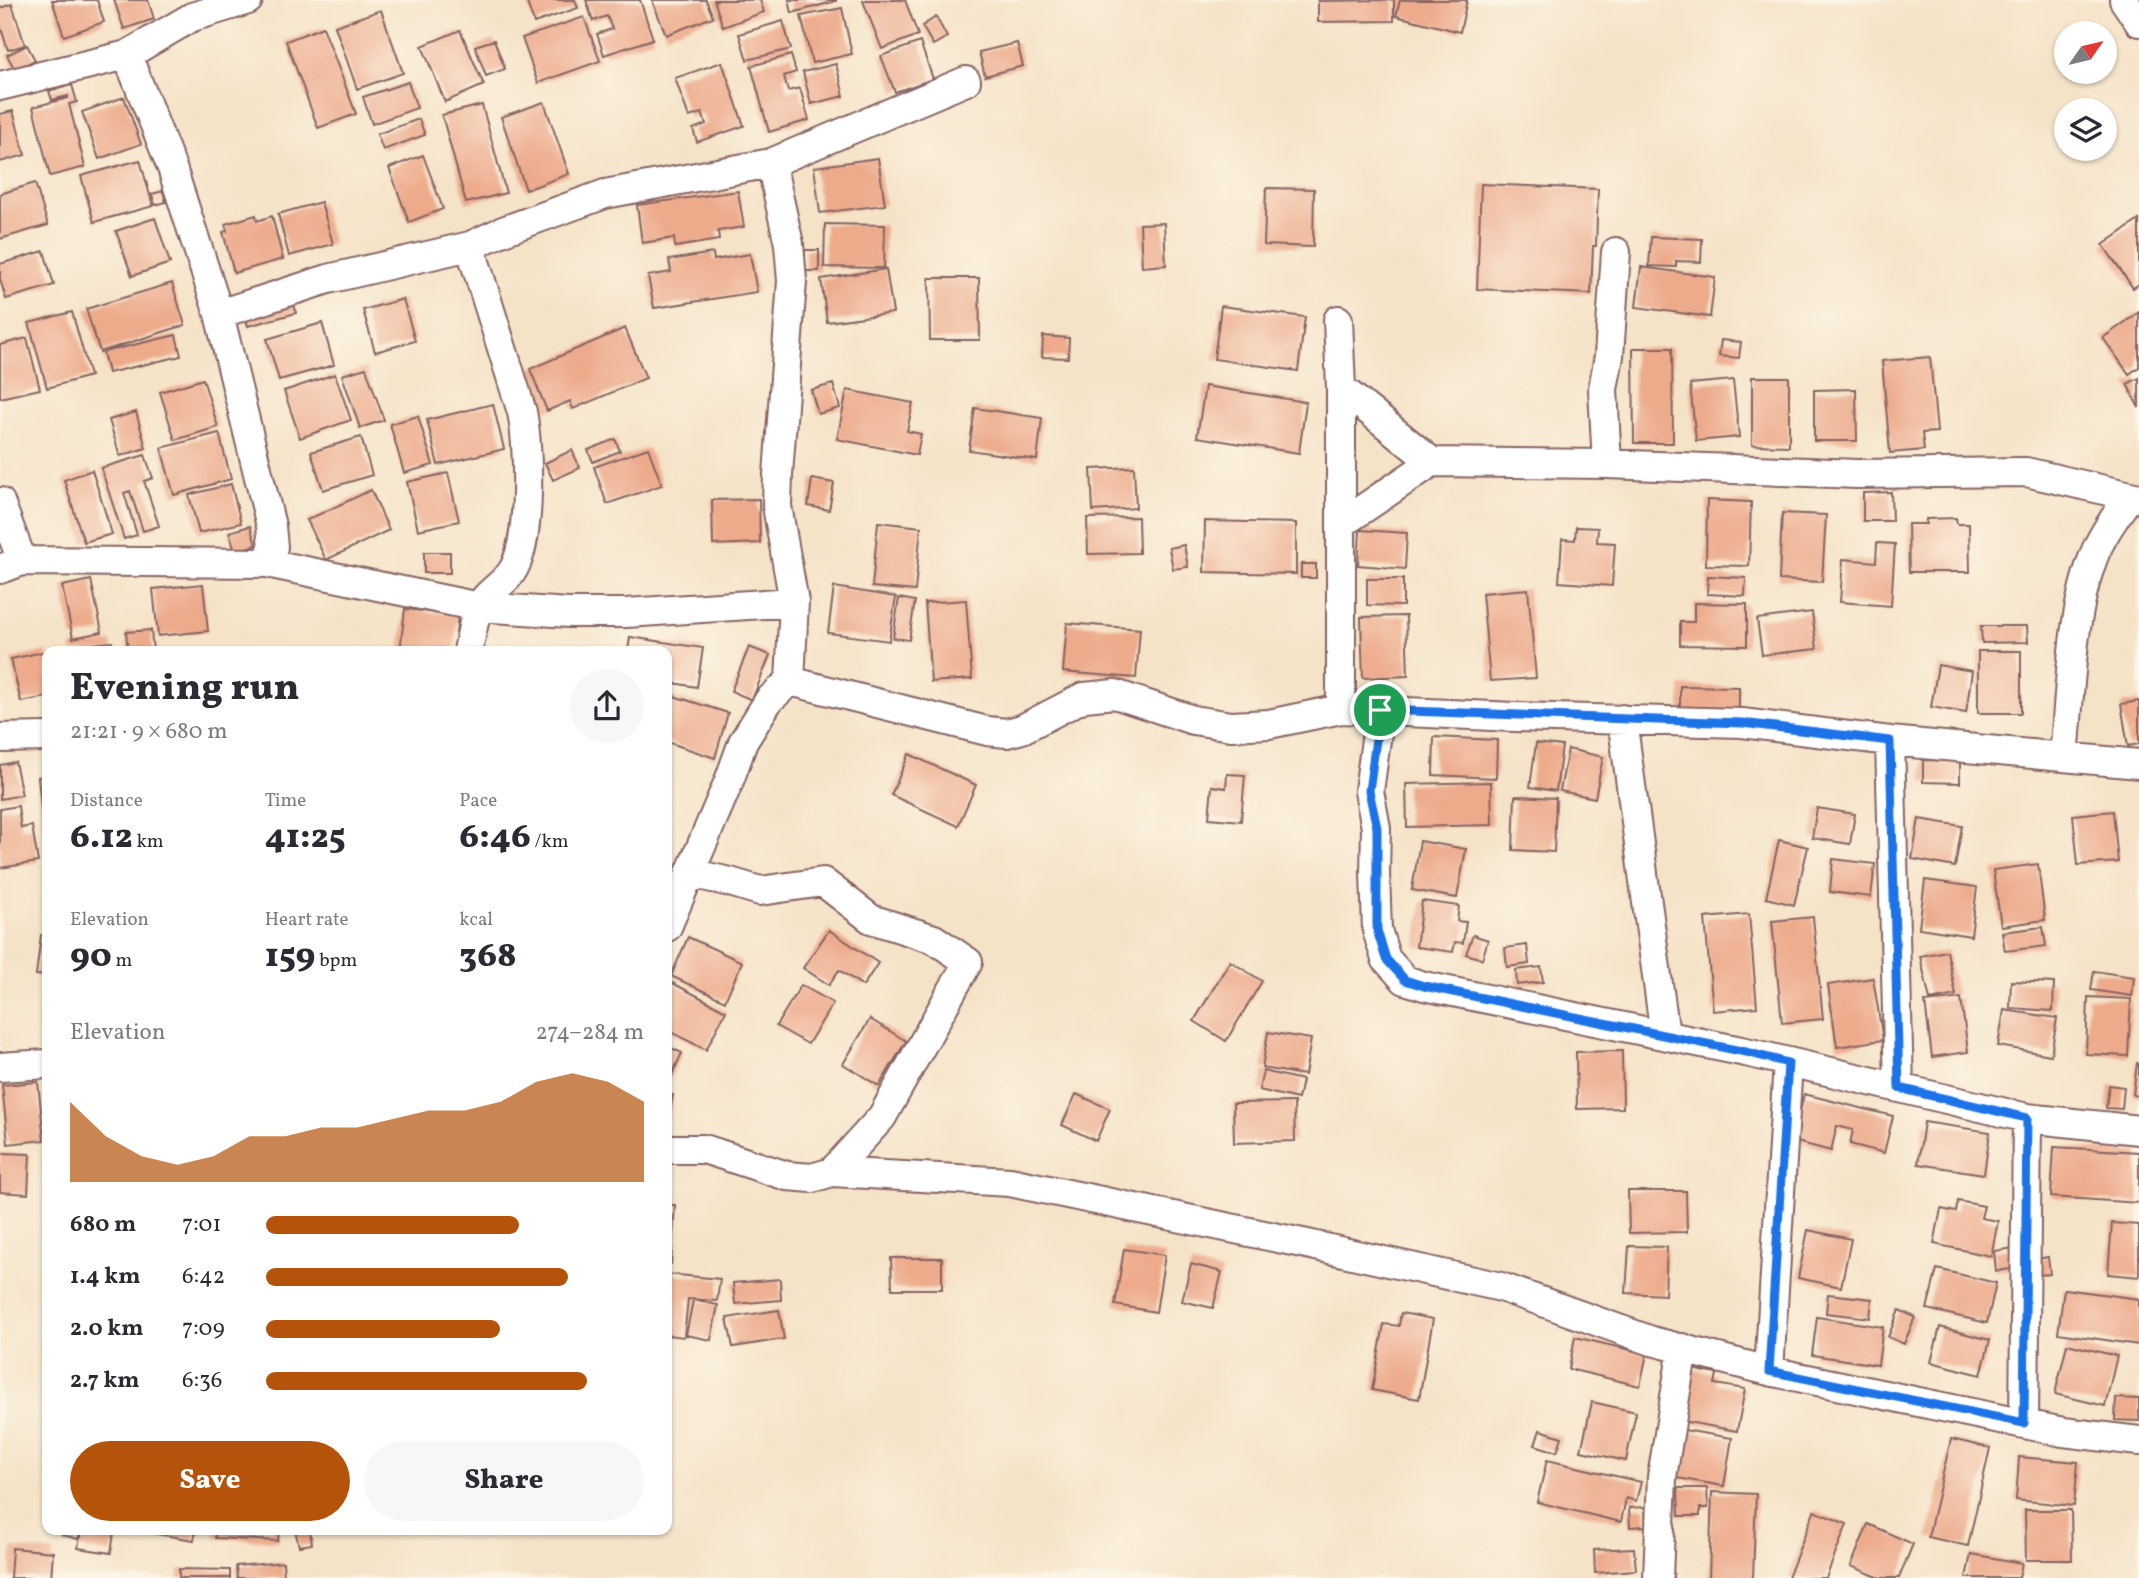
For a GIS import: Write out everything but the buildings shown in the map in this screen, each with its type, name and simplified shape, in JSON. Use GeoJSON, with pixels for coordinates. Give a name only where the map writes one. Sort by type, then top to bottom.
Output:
{"type":"FeatureCollection","features":[{"type":"Feature","properties":{"kind":"street"},"geometry":{"type":"LineString","coordinates":[[0,86],[127,55],[192,17],[248,0]]}},
{"type":"Feature","properties":{"kind":"street"},"geometry":{"type":"LineString","coordinates":[[2124,0],[2139,22]]}},
{"type":"Feature","properties":{"kind":"street"},"geometry":{"type":"LineString","coordinates":[[127,55],[172,168],[219,314],[271,526],[273,547],[267,563]]}},
{"type":"Feature","properties":{"kind":"street"},"geometry":{"type":"LineString","coordinates":[[219,314],[328,279],[470,246],[503,231],[605,194],[771,163],[966,81]]}},
{"type":"Feature","properties":{"kind":"street"},"geometry":{"type":"LineString","coordinates":[[672,915],[743,742],[769,699],[790,681],[794,602],[777,506],[792,281],[789,244],[771,163]]}},
{"type":"Feature","properties":{"kind":"street"},"geometry":{"type":"LineString","coordinates":[[469,646],[478,607],[512,572],[522,550],[527,436],[522,412],[470,246]]}},
{"type":"Feature","properties":{"kind":"street"},"geometry":{"type":"LineString","coordinates":[[1607,464],[1603,389],[1609,356],[1616,252]]}},
{"type":"Feature","properties":{"kind":"street"},"geometry":{"type":"LineString","coordinates":[[1338,320],[1341,388],[1341,709]]}},
{"type":"Feature","properties":{"kind":"street"},"geometry":{"type":"LineString","coordinates":[[1341,388],[1432,462]]}},
{"type":"Feature","properties":{"kind":"street"},"geometry":{"type":"LineString","coordinates":[[1341,524],[1432,462],[1607,464],[1857,474],[2026,472],[2134,497],[2093,557],[2086,580],[2079,610],[2064,757]]}},
{"type":"Feature","properties":{"kind":"street"},"geometry":{"type":"LineString","coordinates":[[0,502],[11,565],[267,563],[478,607],[569,613],[626,613],[794,602]]}},
{"type":"Feature","properties":{"kind":"street"},"geometry":{"type":"LineString","coordinates":[[790,681],[987,731],[1007,733],[1022,729],[1084,697],[1115,694],[1194,720],[1231,726],[1269,724],[1341,709],[1742,723],[1890,741],[2139,764]]}},
{"type":"Feature","properties":{"kind":"street"},"geometry":{"type":"LineString","coordinates":[[1380,710],[1369,791],[1377,828],[1377,930],[1386,959],[1405,980],[1665,1035],[2027,1118],[2139,1130]]}},
{"type":"Feature","properties":{"kind":"street"},"geometry":{"type":"LineString","coordinates":[[1622,719],[1665,1035]]}},
{"type":"Feature","properties":{"kind":"street"},"geometry":{"type":"LineString","coordinates":[[0,738],[42,737]]}},
{"type":"Feature","properties":{"kind":"street"},"geometry":{"type":"LineString","coordinates":[[1890,741],[1899,1088]]}},
{"type":"Feature","properties":{"kind":"street"},"geometry":{"type":"LineString","coordinates":[[690,873],[760,891],[823,882],[871,919],[934,939],[968,962],[882,1117],[832,1172]]}},
{"type":"Feature","properties":{"kind":"street"},"geometry":{"type":"LineString","coordinates":[[1769,1371],[1788,1063]]}},
{"type":"Feature","properties":{"kind":"street"},"geometry":{"type":"LineString","coordinates":[[0,1067],[42,1064]]}},
{"type":"Feature","properties":{"kind":"street"},"geometry":{"type":"LineString","coordinates":[[2024,1423],[2027,1118]]}},
{"type":"Feature","properties":{"kind":"street"},"geometry":{"type":"LineString","coordinates":[[672,1149],[704,1149],[787,1176],[812,1178],[832,1172],[1010,1182],[1501,1287],[1652,1341],[1769,1371],[2063,1433],[2139,1441]]}},
{"type":"Feature","properties":{"kind":"street"},"geometry":{"type":"LineString","coordinates":[[1658,1578],[1661,1477],[1683,1348]]}},
{"type":"Feature","properties":{"kind":"route"},"geometry":{"type":"LineString","coordinates":[[1380,710],[1742,723],[1890,741],[1899,1088],[2027,1118],[2024,1423],[1769,1371],[1788,1063],[1424,986],[1405,980],[1386,959],[1377,930],[1377,828],[1369,791],[1380,710]]}}]}
